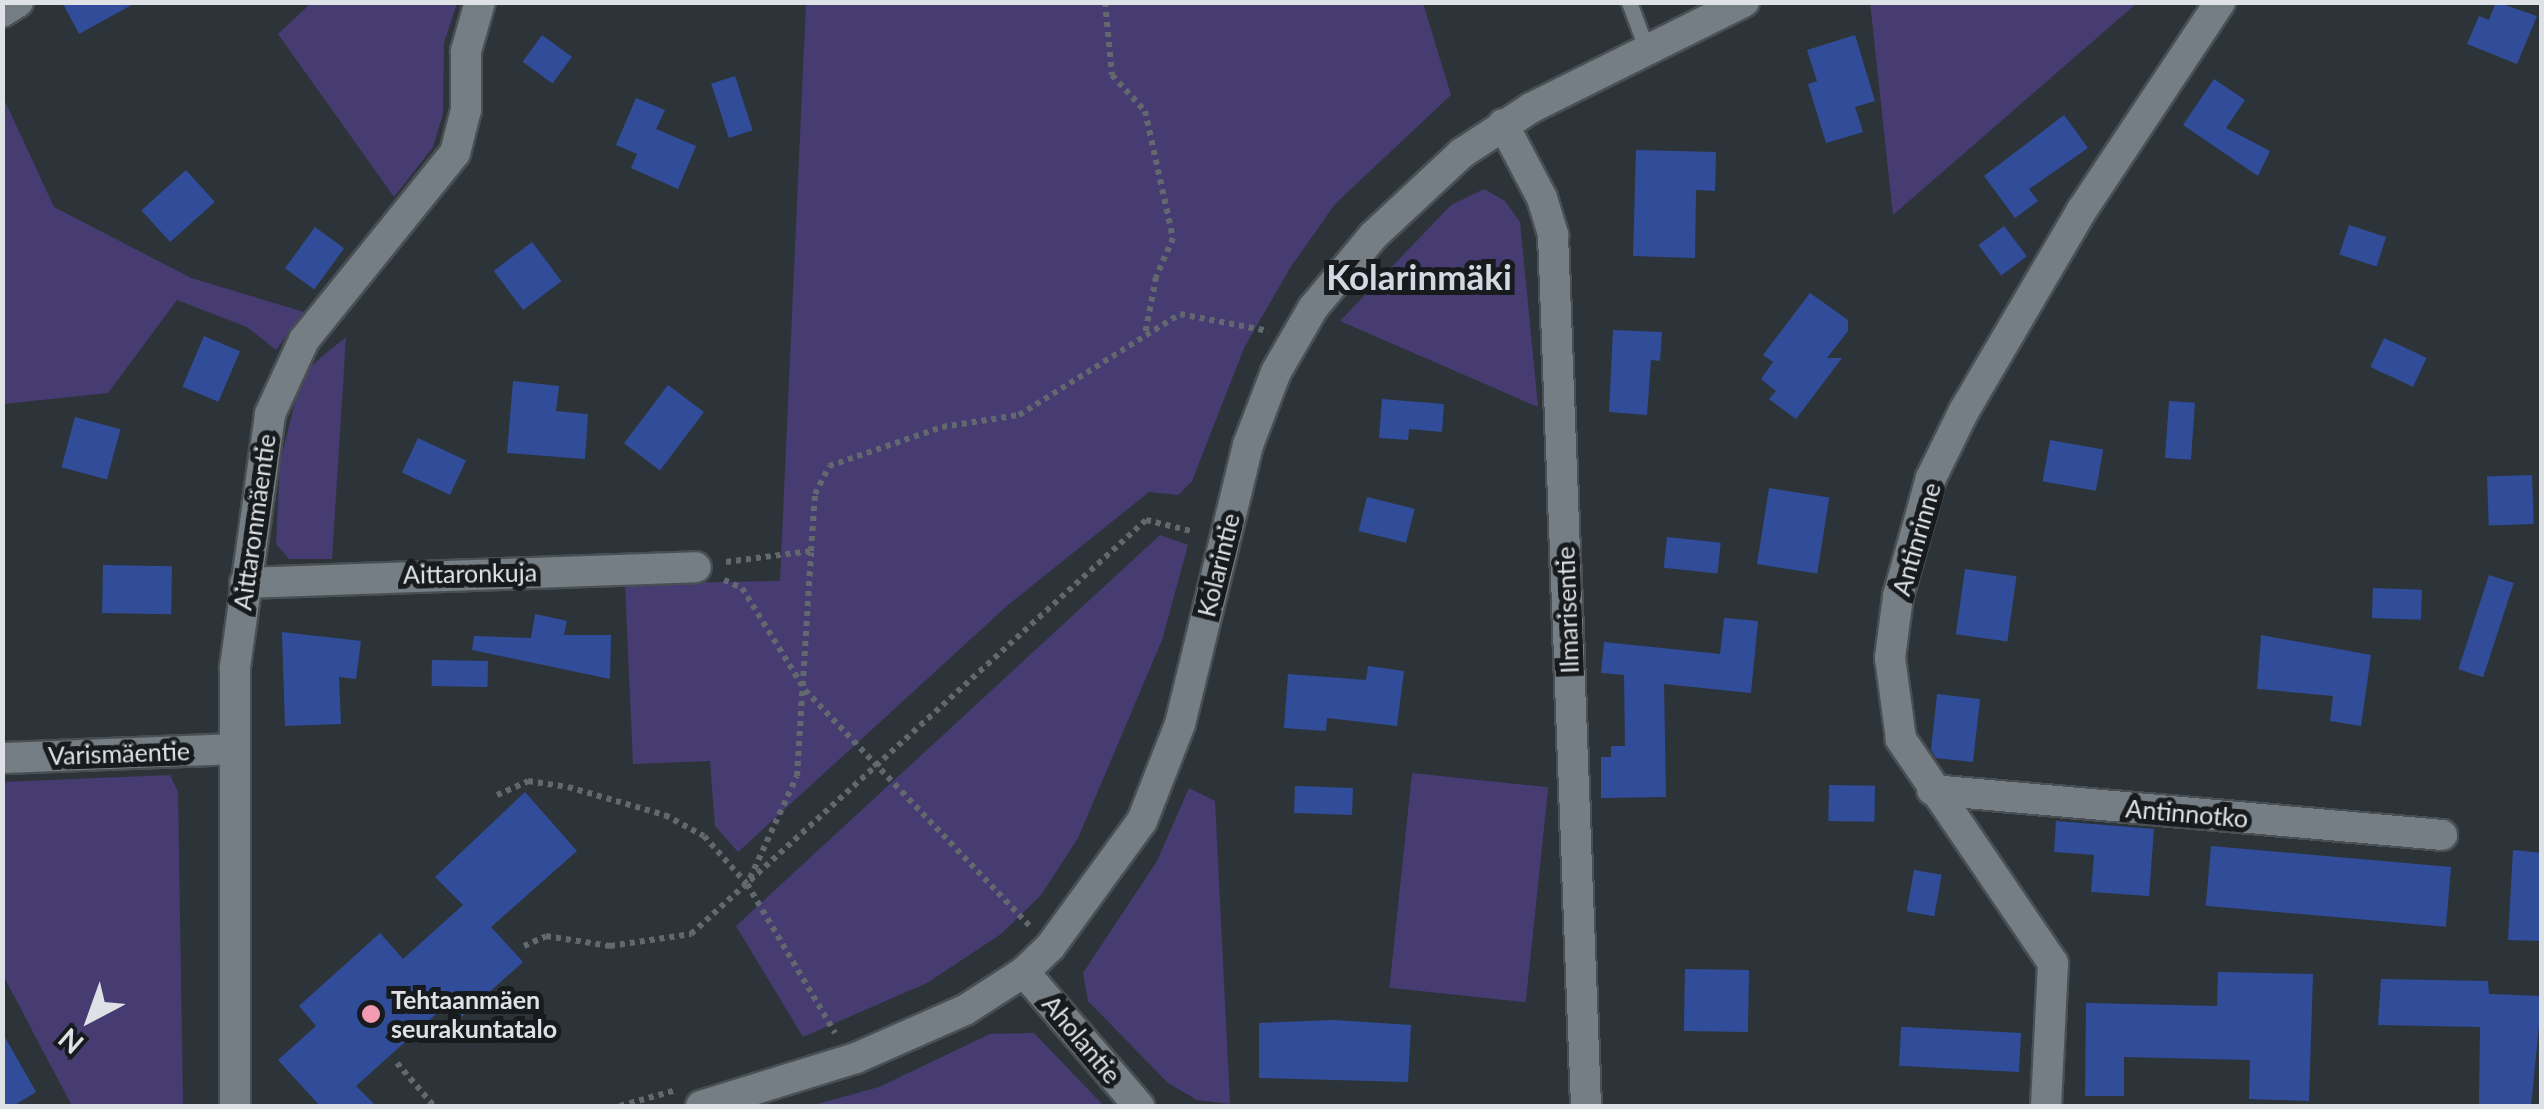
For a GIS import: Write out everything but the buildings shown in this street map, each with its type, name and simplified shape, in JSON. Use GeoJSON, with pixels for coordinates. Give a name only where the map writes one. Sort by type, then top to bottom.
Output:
{"type":"FeatureCollection","features":[{"type":"Feature","properties":{"kind":"street"},"geometry":{"type":"LineString","coordinates":[[2,12],[18,2]]}},
{"type":"Feature","properties":{"kind":"street","name":"Aittaronmäentie"},"geometry":{"type":"LineString","coordinates":[[235,1106],[235,749],[244,583],[263,446],[280,388],[324,313],[455,153],[466,110],[466,51],[480,2]]}},
{"type":"Feature","properties":{"kind":"street","name":"Kolarintie"},"geometry":{"type":"LineString","coordinates":[[691,1098],[856,1058],[965,1010],[1024,972],[1042,938],[1142,821],[1180,724],[1248,445],[1276,372],[1314,308],[1417,190],[1503,124],[1744,2]]}},
{"type":"Feature","properties":{"kind":"street","name":"Antinrinne"},"geometry":{"type":"LineString","coordinates":[[2046,1106],[2053,963],[2048,947],[1932,790],[1901,738],[1890,658],[1910,539],[1931,478],[2082,210],[2220,2]]}},
{"type":"Feature","properties":{"kind":"street","name":"Ilmarisentie"},"geometry":{"type":"LineString","coordinates":[[1503,124],[1542,198],[1553,234],[1586,1106]]}},
{"type":"Feature","properties":{"kind":"street","name":"Aittaronkuja"},"geometry":{"type":"LineString","coordinates":[[244,583],[696,568]]}},
{"type":"Feature","properties":{"kind":"street","name":"Varismäentie"},"geometry":{"type":"LineString","coordinates":[[2,758],[235,749]]}},
{"type":"Feature","properties":{"kind":"street","name":"Antinnotko"},"geometry":{"type":"LineString","coordinates":[[1932,790],[2442,835]]}},
{"type":"Feature","properties":{"kind":"street","name":"Aholantie"},"geometry":{"type":"LineString","coordinates":[[1024,972],[1138,1106]]}},
{"type":"Feature","properties":{"kind":"lane"},"geometry":{"type":"LineString","coordinates":[[1628,2],[1648,53]]}},
{"type":"Feature","properties":{"kind":"path"},"geometry":{"type":"LineString","coordinates":[[1105,2],[1112,75],[1145,111],[1173,238],[1156,277],[1146,334]]}},
{"type":"Feature","properties":{"kind":"path"},"geometry":{"type":"LineString","coordinates":[[747,884],[797,776],[814,494],[830,466],[942,427],[1019,416],[1180,314],[1274,332]]}},
{"type":"Feature","properties":{"kind":"path"},"geometry":{"type":"LineString","coordinates":[[1266,348],[1283,318]]}},
{"type":"Feature","properties":{"kind":"path"},"geometry":{"type":"LineString","coordinates":[[1198,550],[1206,516]]}},
{"type":"Feature","properties":{"kind":"path"},"geometry":{"type":"LineString","coordinates":[[524,946],[546,936],[610,946],[655,944],[690,934],[882,765],[1146,520],[1202,534]]}},
{"type":"Feature","properties":{"kind":"path"},"geometry":{"type":"LineString","coordinates":[[696,568],[811,551]]}},
{"type":"Feature","properties":{"kind":"path"},"geometry":{"type":"LineString","coordinates":[[696,568],[742,588],[805,690],[882,765],[1042,938]]}},
{"type":"Feature","properties":{"kind":"path"},"geometry":{"type":"LineString","coordinates":[[497,795],[528,782],[666,815],[704,836],[747,884],[841,1042],[822,1047]]}},
{"type":"Feature","properties":{"kind":"path"},"geometry":{"type":"LineString","coordinates":[[1042,938],[1044,917]]}},
{"type":"Feature","properties":{"kind":"path"},"geometry":{"type":"LineString","coordinates":[[1017,941],[1042,938]]}},
{"type":"Feature","properties":{"kind":"path"},"geometry":{"type":"LineString","coordinates":[[396,1063],[434,1106]]}},
{"type":"Feature","properties":{"kind":"path"},"geometry":{"type":"LineString","coordinates":[[620,1106],[691,1098]]}},
{"type":"Feature","properties":{"kind":"shaded area"},"geometry":{"type":"Polygon","coordinates":[[[1870,2],[2137,2],[2137,3],[1893,215],[1870,2]]]}},
{"type":"Feature","properties":{"kind":"shaded area"},"geometry":{"type":"Polygon","coordinates":[[[311,3],[457,3],[444,43],[443,114],[433,147],[394,197],[278,34],[311,3]]]}},
{"type":"Feature","properties":{"kind":"shaded area"},"geometry":{"type":"Polygon","coordinates":[[[806,3],[1423,3],[1451,95],[1335,204],[1290,268],[1244,348],[1192,481],[1178,495],[1149,492],[1008,605],[738,852],[715,826],[710,761],[633,764],[625,584],[780,581],[806,3]]]}},
{"type":"Feature","properties":{"kind":"shaded area"},"geometry":{"type":"Polygon","coordinates":[[[3,97],[54,207],[191,278],[304,312],[276,350],[247,327],[177,300],[108,393],[3,404],[3,97]]]}},
{"type":"Feature","properties":{"kind":"shaded area"},"geometry":{"type":"Polygon","coordinates":[[[1484,189],[1505,201],[1520,222],[1538,407],[1340,321],[1451,205],[1484,189]]]}},
{"type":"Feature","properties":{"kind":"shaded area"},"geometry":{"type":"Polygon","coordinates":[[[346,337],[332,559],[289,559],[276,544],[280,463],[302,373],[346,337]]]}},
{"type":"Feature","properties":{"kind":"shaded area"},"geometry":{"type":"Polygon","coordinates":[[[1160,535],[1188,545],[1162,640],[1078,838],[1041,895],[1001,934],[927,983],[803,1037],[736,926],[1160,535]]]}},
{"type":"Feature","properties":{"kind":"shaded area"},"geometry":{"type":"Polygon","coordinates":[[[1412,773],[1548,787],[1526,1002],[1389,988],[1412,773]]]}},
{"type":"Feature","properties":{"kind":"shaded area"},"geometry":{"type":"Polygon","coordinates":[[[170,775],[178,792],[183,1106],[72,1106],[3,975],[3,782],[170,775]]]}},
{"type":"Feature","properties":{"kind":"shaded area"},"geometry":{"type":"Polygon","coordinates":[[[1189,788],[1215,801],[1230,1104],[1197,1100],[1168,1083],[1088,1001],[1083,973],[1157,861],[1189,788]]]}},
{"type":"Feature","properties":{"kind":"shaded area"},"geometry":{"type":"Polygon","coordinates":[[[1034,1033],[1104,1106],[810,1106],[879,1087],[990,1034],[1034,1033]]]}},
{"type":"Feature","properties":{"kind":"place","name":"Tehtaanmäen seurakuntatalo"},"geometry":{"type":"Point","coordinates":[371,1014]}},
{"type":"Feature","properties":{"kind":"district","name":"Kolarinmäki"},"geometry":{"type":"Point","coordinates":[1419,276]}}]}
